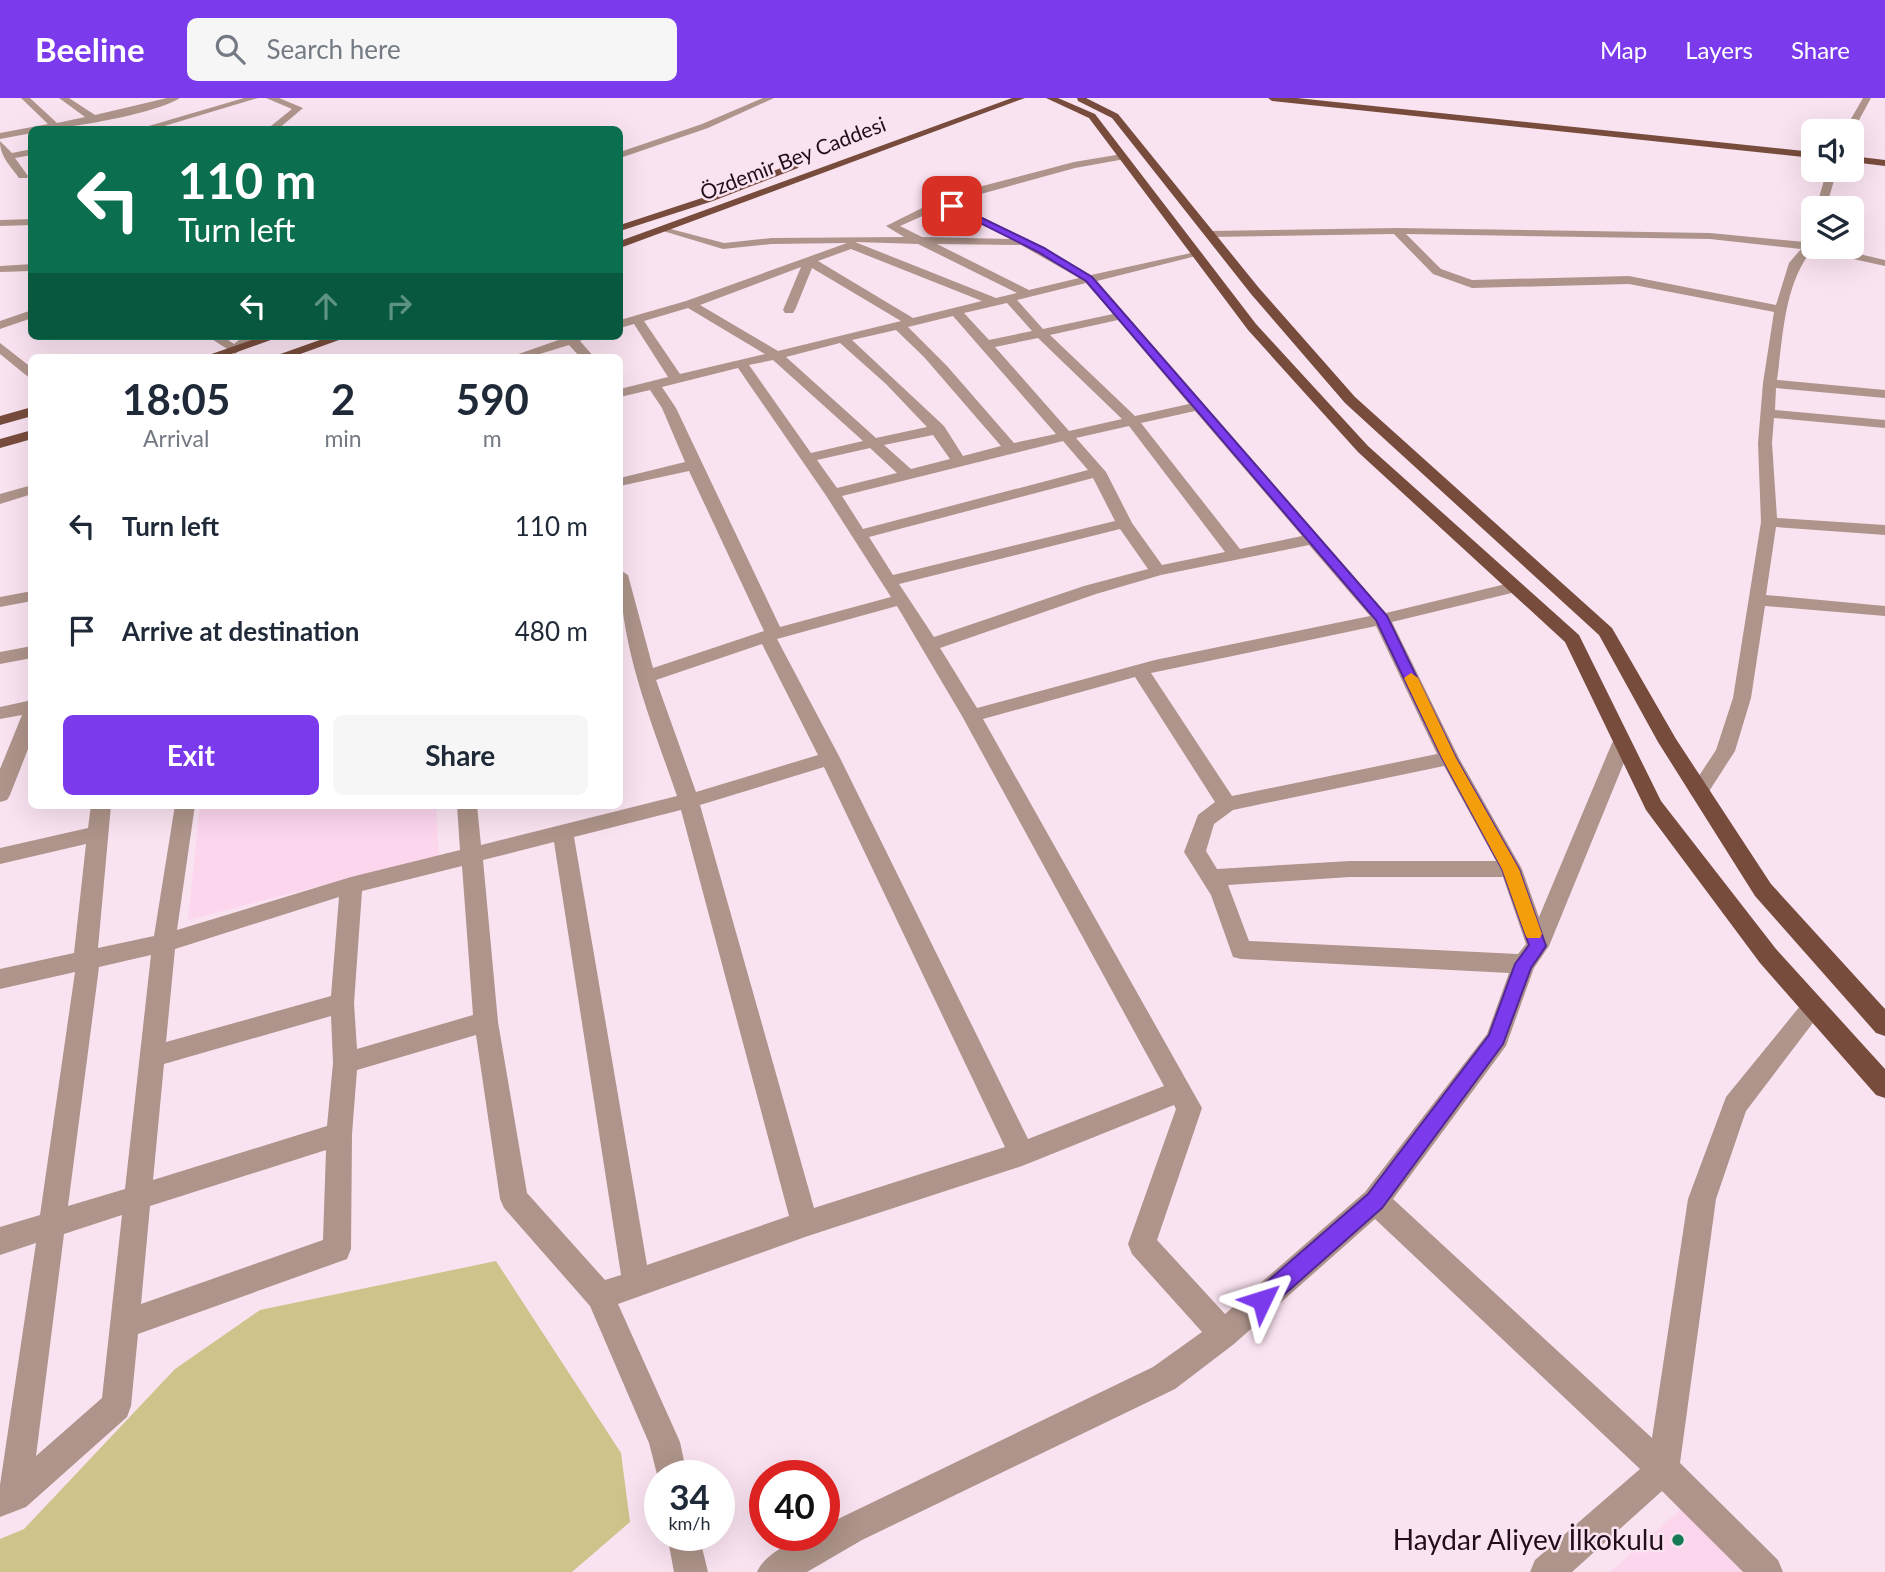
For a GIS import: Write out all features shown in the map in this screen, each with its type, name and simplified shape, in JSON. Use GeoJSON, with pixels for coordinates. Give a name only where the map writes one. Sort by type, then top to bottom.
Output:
{"type":"FeatureCollection","features":[{"type":"Feature","properties":{"kind":"main road"},"geometry":{"type":"LineString","coordinates":[[1272,98],[1801,154]]}},
{"type":"Feature","properties":{"kind":"main road"},"geometry":{"type":"LineString","coordinates":[[1324,98],[1801,148]]}},
{"type":"Feature","properties":{"kind":"main road","name":"Özdemir Bey Caddesi"},"geometry":{"type":"LineString","coordinates":[[623,244],[995,106],[1025,100]]}},
{"type":"Feature","properties":{"kind":"main road"},"geometry":{"type":"LineString","coordinates":[[1046,100],[1074,101],[1115,116],[1350,400],[1606,632],[1668,742],[1763,890],[1885,1026]]}},
{"type":"Feature","properties":{"kind":"main road"},"geometry":{"type":"LineString","coordinates":[[1074,101],[1092,116],[1252,327],[1363,449],[1573,639],[1653,805],[1768,956],[1885,1087]]}},
{"type":"Feature","properties":{"kind":"main road"},"geometry":{"type":"LineString","coordinates":[[1864,154],[1885,157]]}},
{"type":"Feature","properties":{"kind":"main road"},"geometry":{"type":"LineString","coordinates":[[623,227],[709,199],[810,160]]}},
{"type":"Feature","properties":{"kind":"main road"},"geometry":{"type":"LineString","coordinates":[[1864,160],[1885,163]]}},
{"type":"Feature","properties":{"kind":"main road"},"geometry":{"type":"LineString","coordinates":[[220,354],[264,340]]}},
{"type":"Feature","properties":{"kind":"main road"},"geometry":{"type":"LineString","coordinates":[[288,354],[332,340]]}},
{"type":"Feature","properties":{"kind":"main road"},"geometry":{"type":"LineString","coordinates":[[0,421],[28,412]]}},
{"type":"Feature","properties":{"kind":"main road"},"geometry":{"type":"LineString","coordinates":[[0,444],[28,435]]}},
{"type":"Feature","properties":{"kind":"street"},"geometry":{"type":"LineString","coordinates":[[25,98],[55,125]]}},
{"type":"Feature","properties":{"kind":"street"},"geometry":{"type":"LineString","coordinates":[[63,98],[93,118]]}},
{"type":"Feature","properties":{"kind":"street"},"geometry":{"type":"LineString","coordinates":[[130,98],[169,123]]}},
{"type":"Feature","properties":{"kind":"street"},"geometry":{"type":"LineString","coordinates":[[50,126],[144,108],[176,98]]}},
{"type":"Feature","properties":{"kind":"street"},"geometry":{"type":"LineString","coordinates":[[156,126],[254,98]]}},
{"type":"Feature","properties":{"kind":"street"},"geometry":{"type":"LineString","coordinates":[[270,98],[299,108],[275,126]]}},
{"type":"Feature","properties":{"kind":"street"},"geometry":{"type":"LineString","coordinates":[[623,154],[770,98]]}},
{"type":"Feature","properties":{"kind":"street"},"geometry":{"type":"LineString","coordinates":[[1856,119],[1867,98]]}},
{"type":"Feature","properties":{"kind":"street"},"geometry":{"type":"LineString","coordinates":[[0,136],[28,131]]}},
{"type":"Feature","properties":{"kind":"street"},"geometry":{"type":"LineString","coordinates":[[623,147],[660,141]]}},
{"type":"Feature","properties":{"kind":"street"},"geometry":{"type":"LineString","coordinates":[[3,152],[28,152]]}},
{"type":"Feature","properties":{"kind":"street"},"geometry":{"type":"LineString","coordinates":[[3,152],[22,176]]}},
{"type":"Feature","properties":{"kind":"street"},"geometry":{"type":"LineString","coordinates":[[623,323],[690,304],[809,261],[952,197],[1122,157]]}},
{"type":"Feature","properties":{"kind":"street"},"geometry":{"type":"LineString","coordinates":[[945,202],[1089,279],[1382,619],[1449,758],[1511,869],[1531,955]]}},
{"type":"Feature","properties":{"kind":"street"},"geometry":{"type":"LineString","coordinates":[[0,223],[28,222]]}},
{"type":"Feature","properties":{"kind":"street"},"geometry":{"type":"LineString","coordinates":[[891,226],[1028,293]]}},
{"type":"Feature","properties":{"kind":"street"},"geometry":{"type":"LineString","coordinates":[[667,229],[723,246],[772,241],[920,240],[1026,243]]}},
{"type":"Feature","properties":{"kind":"street"},"geometry":{"type":"LineString","coordinates":[[1397,231],[1432,272],[1458,282],[1472,284],[1629,280],[1781,310]]}},
{"type":"Feature","properties":{"kind":"street"},"geometry":{"type":"LineString","coordinates":[[1210,234],[1397,231],[1710,236],[1801,242]]}},
{"type":"Feature","properties":{"kind":"street"},"geometry":{"type":"LineString","coordinates":[[856,242],[995,302]]}},
{"type":"Feature","properties":{"kind":"street"},"geometry":{"type":"LineString","coordinates":[[623,392],[1196,253]]}},
{"type":"Feature","properties":{"kind":"street"},"geometry":{"type":"LineString","coordinates":[[1699,791],[1725,751],[1736,724],[1759,600],[1769,522],[1765,443],[1770,383],[1781,310],[1794,263],[1801,255]]}},
{"type":"Feature","properties":{"kind":"street"},"geometry":{"type":"LineString","coordinates":[[1864,257],[1885,263]]}},
{"type":"Feature","properties":{"kind":"street"},"geometry":{"type":"LineString","coordinates":[[789,310],[809,261]]}},
{"type":"Feature","properties":{"kind":"street"},"geometry":{"type":"LineString","coordinates":[[809,261],[905,324],[984,420],[1011,448]]}},
{"type":"Feature","properties":{"kind":"street"},"geometry":{"type":"LineString","coordinates":[[0,269],[28,265]]}},
{"type":"Feature","properties":{"kind":"street"},"geometry":{"type":"LineString","coordinates":[[1010,299],[1039,332],[1133,422],[1236,555]]}},
{"type":"Feature","properties":{"kind":"street"},"geometry":{"type":"LineString","coordinates":[[690,304],[776,355],[908,475]]}},
{"type":"Feature","properties":{"kind":"street"},"geometry":{"type":"LineString","coordinates":[[956,312],[1069,436],[1098,472],[1124,523],[1158,571]]}},
{"type":"Feature","properties":{"kind":"street"},"geometry":{"type":"LineString","coordinates":[[0,325],[28,315]]}},
{"type":"Feature","properties":{"kind":"street"},"geometry":{"type":"LineString","coordinates":[[986,345],[1121,316]]}},
{"type":"Feature","properties":{"kind":"street"},"geometry":{"type":"LineString","coordinates":[[636,318],[676,379]]}},
{"type":"Feature","properties":{"kind":"street"},"geometry":{"type":"LineString","coordinates":[[843,339],[899,387],[939,429],[959,461]]}},
{"type":"Feature","properties":{"kind":"street"},"geometry":{"type":"LineString","coordinates":[[219,340],[234,350],[247,340]]}},
{"type":"Feature","properties":{"kind":"street"},"geometry":{"type":"LineString","coordinates":[[526,354],[571,340]]}},
{"type":"Feature","properties":{"kind":"street"},"geometry":{"type":"LineString","coordinates":[[0,347],[28,372]]}},
{"type":"Feature","properties":{"kind":"street"},"geometry":{"type":"LineString","coordinates":[[741,363],[833,494],[930,645],[1189,1108],[1142,1244],[1224,1334]]}},
{"type":"Feature","properties":{"kind":"street"},"geometry":{"type":"LineString","coordinates":[[1770,383],[1885,394]]}},
{"type":"Feature","properties":{"kind":"street"},"geometry":{"type":"LineString","coordinates":[[654,385],[669,408],[771,635],[1022,1154]]}},
{"type":"Feature","properties":{"kind":"street"},"geometry":{"type":"LineString","coordinates":[[833,494],[1011,448],[1199,406]]}},
{"type":"Feature","properties":{"kind":"street"},"geometry":{"type":"LineString","coordinates":[[1767,413],[1885,424]]}},
{"type":"Feature","properties":{"kind":"street"},"geometry":{"type":"LineString","coordinates":[[807,458],[939,429]]}},
{"type":"Feature","properties":{"kind":"street"},"geometry":{"type":"LineString","coordinates":[[623,481],[694,465]]}},
{"type":"Feature","properties":{"kind":"street"},"geometry":{"type":"LineString","coordinates":[[857,535],[1098,472]]}},
{"type":"Feature","properties":{"kind":"street"},"geometry":{"type":"LineString","coordinates":[[0,499],[28,490]]}},
{"type":"Feature","properties":{"kind":"street"},"geometry":{"type":"LineString","coordinates":[[1769,522],[1885,530]]}},
{"type":"Feature","properties":{"kind":"street"},"geometry":{"type":"LineString","coordinates":[[889,582],[1124,523]]}},
{"type":"Feature","properties":{"kind":"street"},"geometry":{"type":"LineString","coordinates":[[930,645],[1090,590],[1158,571],[1313,539]]}},
{"type":"Feature","properties":{"kind":"street"},"geometry":{"type":"LineString","coordinates":[[972,716],[1140,671],[1382,619],[1514,587]]}},
{"type":"Feature","properties":{"kind":"street"},"geometry":{"type":"LineString","coordinates":[[623,591],[646,677],[689,801],[804,1224]]}},
{"type":"Feature","properties":{"kind":"street"},"geometry":{"type":"LineString","coordinates":[[0,602],[28,597]]}},
{"type":"Feature","properties":{"kind":"street"},"geometry":{"type":"LineString","coordinates":[[646,677],[771,635],[901,600]]}},
{"type":"Feature","properties":{"kind":"street"},"geometry":{"type":"LineString","coordinates":[[1759,600],[1885,611]]}},
{"type":"Feature","properties":{"kind":"street"},"geometry":{"type":"LineString","coordinates":[[0,658],[28,653]]}},
{"type":"Feature","properties":{"kind":"street"},"geometry":{"type":"LineString","coordinates":[[1140,671],[1227,804]]}},
{"type":"Feature","properties":{"kind":"street"},"geometry":{"type":"LineString","coordinates":[[0,713],[28,707]]}},
{"type":"Feature","properties":{"kind":"street"},"geometry":{"type":"LineString","coordinates":[[0,795],[28,723]]}},
{"type":"Feature","properties":{"kind":"street"},"geometry":{"type":"LineString","coordinates":[[774,1572],[851,1529],[1164,1378],[1224,1334],[1375,1201],[1497,1039],[1622,743]]}},
{"type":"Feature","properties":{"kind":"street"},"geometry":{"type":"LineString","coordinates":[[0,979],[164,943],[351,885],[689,801],[830,758]]}},
{"type":"Feature","properties":{"kind":"street"},"geometry":{"type":"LineString","coordinates":[[1449,758],[1227,804],[1205,820],[1195,852],[1221,893],[1241,950],[1531,955]]}},
{"type":"Feature","properties":{"kind":"street"},"geometry":{"type":"LineString","coordinates":[[7,1499],[53,1223],[87,960],[101,809]]}},
{"type":"Feature","properties":{"kind":"street"},"geometry":{"type":"LineString","coordinates":[[7,1499],[116,1406],[164,943],[184,809]]}},
{"type":"Feature","properties":{"kind":"street"},"geometry":{"type":"LineString","coordinates":[[468,809],[486,1022],[514,1199],[600,1296],[664,1442],[668,1460]]}},
{"type":"Feature","properties":{"kind":"street"},"geometry":{"type":"LineString","coordinates":[[563,832],[636,1283]]}},
{"type":"Feature","properties":{"kind":"street"},"geometry":{"type":"LineString","coordinates":[[0,856],[98,834]]}},
{"type":"Feature","properties":{"kind":"street"},"geometry":{"type":"LineString","coordinates":[[1211,878],[1350,869],[1511,869]]}},
{"type":"Feature","properties":{"kind":"street"},"geometry":{"type":"LineString","coordinates":[[124,1325],[337,1249],[339,1134],[345,1063],[342,1003],[351,885]]}},
{"type":"Feature","properties":{"kind":"street"},"geometry":{"type":"LineString","coordinates":[[152,1057],[342,1003]]}},
{"type":"Feature","properties":{"kind":"street"},"geometry":{"type":"LineString","coordinates":[[1547,1572],[1663,1469],[1702,1199],[1735,1105],[1813,1007]]}},
{"type":"Feature","properties":{"kind":"street"},"geometry":{"type":"LineString","coordinates":[[345,1063],[486,1022]]}},
{"type":"Feature","properties":{"kind":"street"},"geometry":{"type":"LineString","coordinates":[[600,1296],[804,1224],[1022,1154],[1180,1091]]}},
{"type":"Feature","properties":{"kind":"street"},"geometry":{"type":"LineString","coordinates":[[0,1241],[339,1134]]}},
{"type":"Feature","properties":{"kind":"street"},"geometry":{"type":"LineString","coordinates":[[1375,1201],[1663,1469],[1766,1572]]}},
{"type":"Feature","properties":{"kind":"street"},"geometry":{"type":"LineString","coordinates":[[686,1551],[691,1572]]}},
{"type":"Feature","properties":{"kind":"shaded area"},"geometry":{"type":"Polygon","coordinates":[[[200,809],[436,809],[439,855],[188,920],[200,809]]]}},
{"type":"Feature","properties":{"kind":"shaded area"},"geometry":{"type":"Polygon","coordinates":[[[496,1261],[621,1453],[630,1522],[572,1572],[0,1572],[0,1539],[24,1529],[175,1369],[260,1310],[496,1261]]]}},
{"type":"Feature","properties":{"kind":"shaded area","name":"Haydar Aliyev İlkokulu"},"geometry":{"type":"Polygon","coordinates":[[[1681,1509],[1742,1572],[1610,1572],[1681,1509]]]}},
{"type":"Feature","properties":{"kind":"slow traffic"},"geometry":{"type":"LineString","coordinates":[[1411,678],[1449,758],[1511,869],[1533,934]]}},
{"type":"Feature","properties":{"kind":"place","name":"Haydar Aliyev İlkokulu"},"geometry":{"type":"Point","coordinates":[1678,1540]}},
{"type":"Feature","properties":{"kind":"route"},"geometry":{"type":"LineString","coordinates":[[952,206],[1041,250],[1089,279],[1382,619],[1449,758],[1511,869],[1538,946],[1524,964],[1497,1039],[1375,1201],[1262,1300]]}}]}
